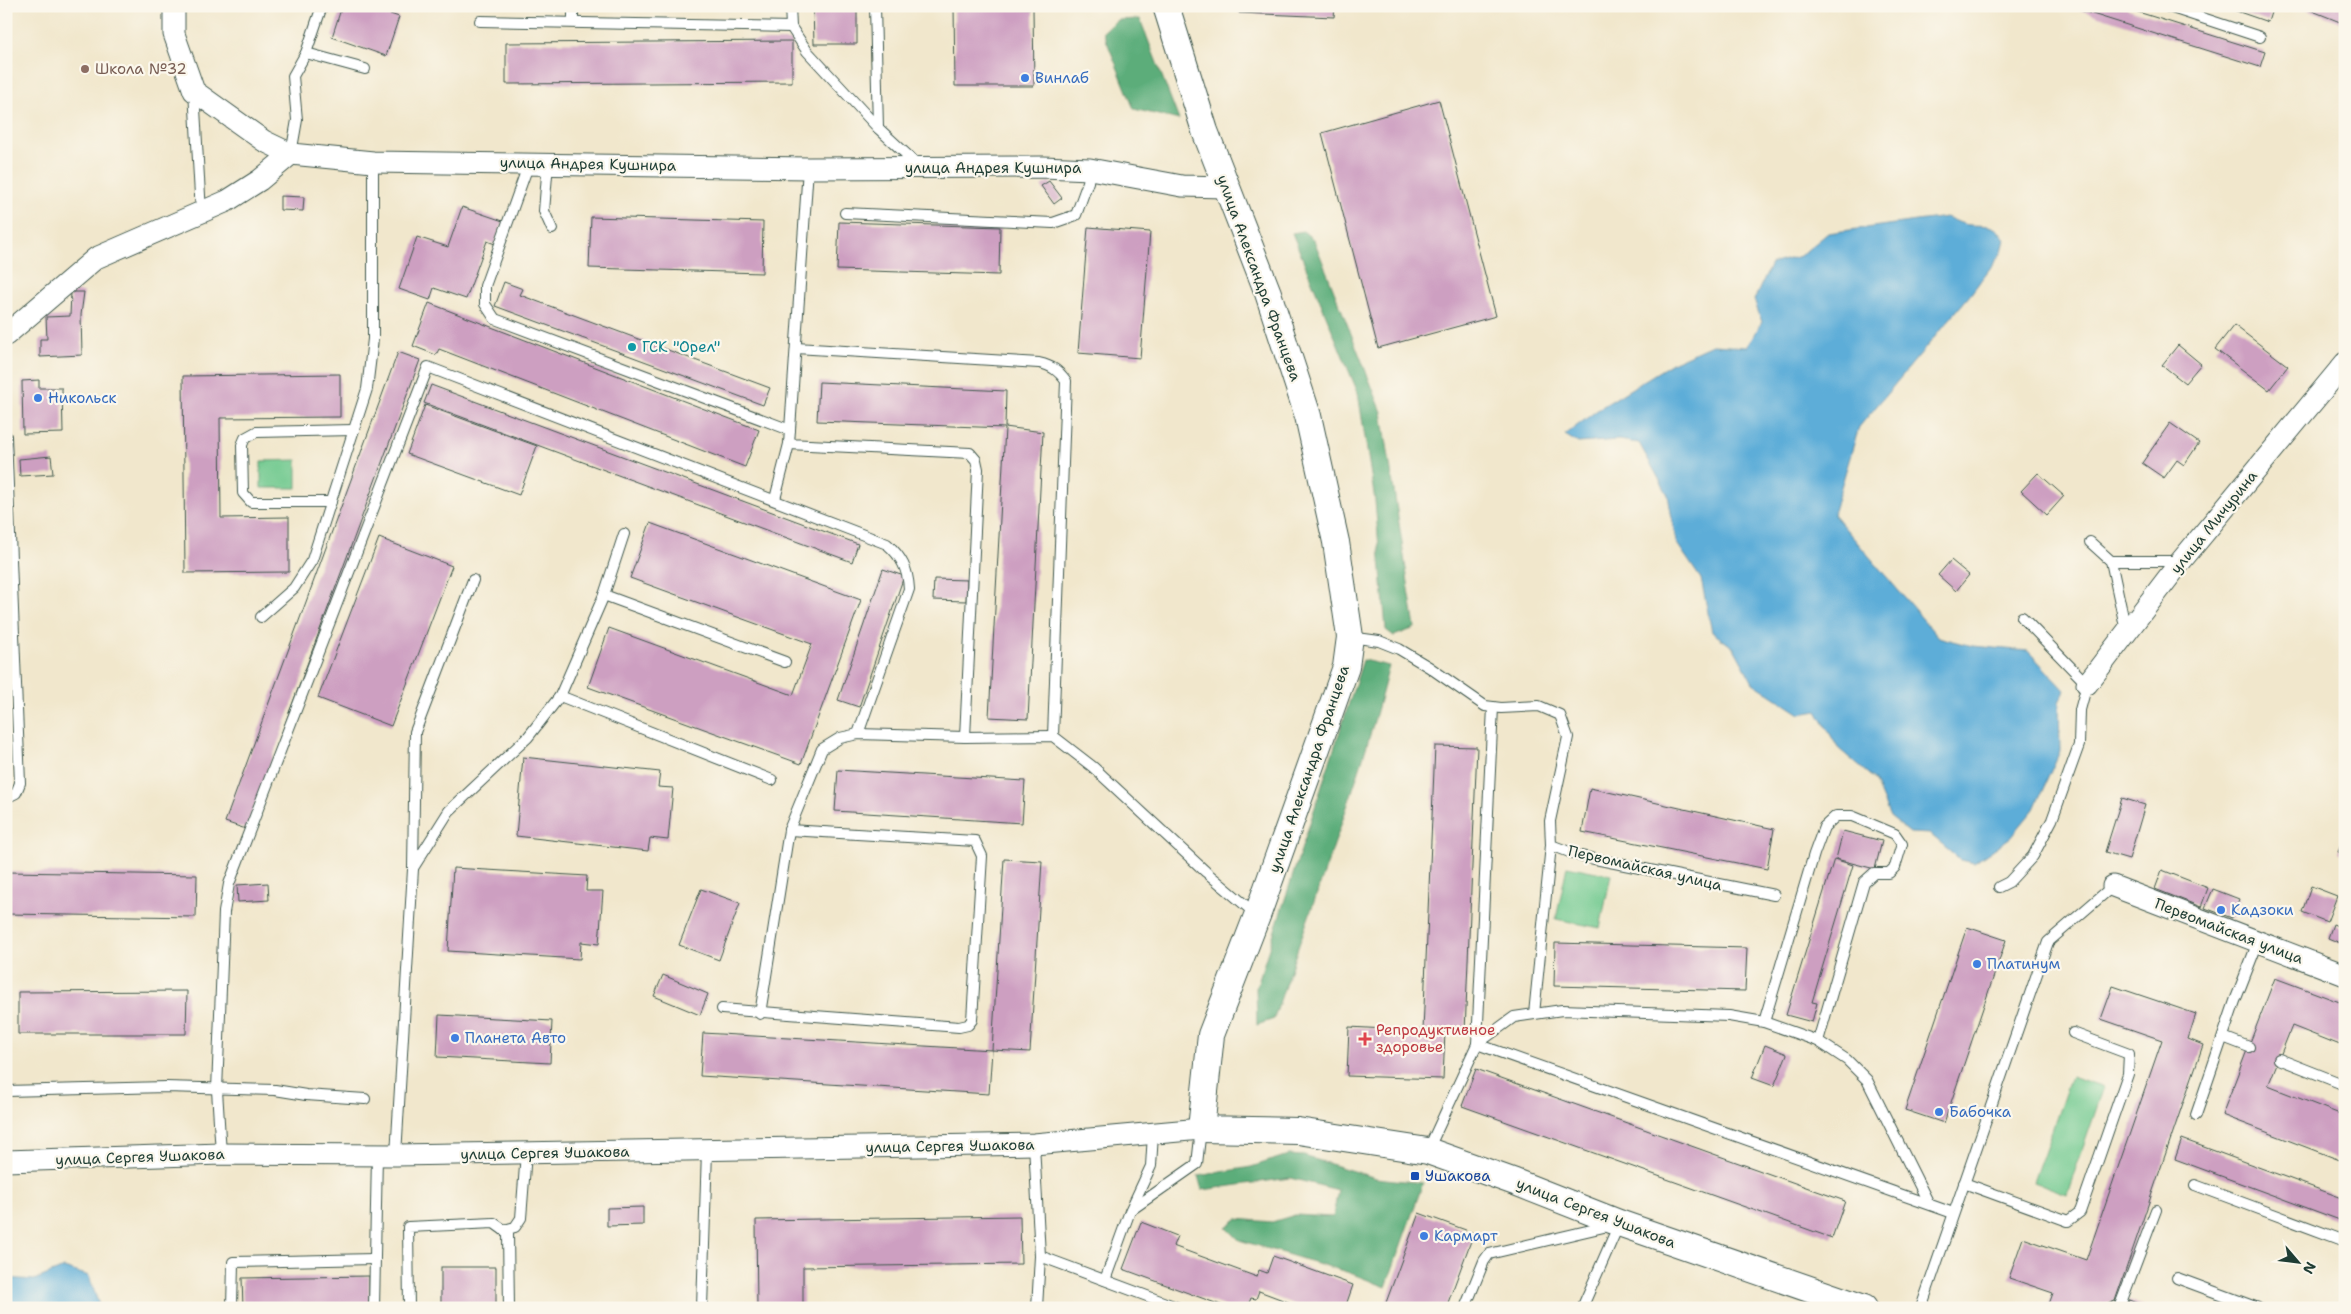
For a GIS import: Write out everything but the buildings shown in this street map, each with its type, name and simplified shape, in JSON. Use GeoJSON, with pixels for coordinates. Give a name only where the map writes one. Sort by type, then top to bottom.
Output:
{"type":"FeatureCollection","features":[{"type":"Feature","properties":{"kind":"street"},"geometry":{"type":"LineString","coordinates":[[6,335],[96,258],[122,245],[201,214],[248,189],[291,154],[264,141],[194,91],[174,34],[174,6]]}},
{"type":"Feature","properties":{"kind":"street","name":"улица Александра Францева"},"geometry":{"type":"LineString","coordinates":[[1166,6],[1225,187],[1268,293],[1308,416],[1336,542],[1350,637],[1346,667],[1257,916],[1211,1035],[1201,1128]]}},
{"type":"Feature","properties":{"kind":"street","name":"улица Андрея Кушнира"},"geometry":{"type":"LineString","coordinates":[[291,154],[373,162],[808,168],[1043,167],[1090,169],[1182,186],[1225,187]]}},
{"type":"Feature","properties":{"kind":"street","name":"улица Мичурина"},"geometry":{"type":"LineString","coordinates":[[2087,684],[2181,561],[2345,363]]}},
{"type":"Feature","properties":{"kind":"street","name":"Первомайская улица"},"geometry":{"type":"LineString","coordinates":[[2113,886],[2345,975]]}},
{"type":"Feature","properties":{"kind":"street","name":"улица Сергея Ушакова"},"geometry":{"type":"LineString","coordinates":[[6,1161],[222,1154],[386,1155],[1034,1144],[1201,1128],[1298,1131],[1428,1151],[1619,1223],[1851,1305]]}},
{"type":"Feature","properties":{"kind":"lane"},"geometry":{"type":"LineString","coordinates":[[291,154],[297,120],[293,76],[306,53],[322,6]]}},
{"type":"Feature","properties":{"kind":"lane"},"geometry":{"type":"LineString","coordinates":[[573,6],[573,22]]}},
{"type":"Feature","properties":{"kind":"lane"},"geometry":{"type":"LineString","coordinates":[[790,6],[791,27],[807,51],[878,128],[921,168]]}},
{"type":"Feature","properties":{"kind":"lane"},"geometry":{"type":"LineString","coordinates":[[875,6],[878,128]]}},
{"type":"Feature","properties":{"kind":"lane"},"geometry":{"type":"LineString","coordinates":[[2166,6],[2260,37]]}},
{"type":"Feature","properties":{"kind":"lane"},"geometry":{"type":"LineString","coordinates":[[480,22],[791,27]]}},
{"type":"Feature","properties":{"kind":"lane"},"geometry":{"type":"LineString","coordinates":[[306,53],[364,69]]}},
{"type":"Feature","properties":{"kind":"lane"},"geometry":{"type":"LineString","coordinates":[[194,91],[201,214]]}},
{"type":"Feature","properties":{"kind":"lane"},"geometry":{"type":"LineString","coordinates":[[261,617],[287,595],[304,574],[312,560],[367,389],[372,348],[373,162]]}},
{"type":"Feature","properties":{"kind":"lane"},"geometry":{"type":"LineString","coordinates":[[538,163],[544,211],[552,228]]}},
{"type":"Feature","properties":{"kind":"lane"},"geometry":{"type":"LineString","coordinates":[[538,163],[485,286],[485,304],[495,319],[790,430]]}},
{"type":"Feature","properties":{"kind":"lane"},"geometry":{"type":"LineString","coordinates":[[775,499],[789,444],[808,168]]}},
{"type":"Feature","properties":{"kind":"lane"},"geometry":{"type":"LineString","coordinates":[[845,213],[1053,223],[1076,215],[1088,182],[1090,169]]}},
{"type":"Feature","properties":{"kind":"lane"},"geometry":{"type":"LineString","coordinates":[[796,348],[1039,363],[1050,365],[1066,381],[1053,736]]}},
{"type":"Feature","properties":{"kind":"lane"},"geometry":{"type":"LineString","coordinates":[[222,1154],[217,1090],[224,912],[229,884],[428,367],[775,499],[887,544],[898,554],[909,576],[910,589],[858,734]]}},
{"type":"Feature","properties":{"kind":"lane"},"geometry":{"type":"LineString","coordinates":[[331,502],[256,503],[246,498],[242,493],[242,445],[245,438],[256,432],[354,430]]}},
{"type":"Feature","properties":{"kind":"lane"},"geometry":{"type":"LineString","coordinates":[[6,436],[20,784],[16,793],[6,798]]}},
{"type":"Feature","properties":{"kind":"lane"},"geometry":{"type":"LineString","coordinates":[[789,444],[970,453],[976,460],[978,469],[965,737]]}},
{"type":"Feature","properties":{"kind":"lane"},"geometry":{"type":"LineString","coordinates":[[413,869],[448,811],[528,736],[560,696],[604,595],[624,534]]}},
{"type":"Feature","properties":{"kind":"lane"},"geometry":{"type":"LineString","coordinates":[[2090,542],[2111,561],[2127,632]]}},
{"type":"Feature","properties":{"kind":"lane"},"geometry":{"type":"LineString","coordinates":[[2111,561],[2181,561]]}},
{"type":"Feature","properties":{"kind":"lane"},"geometry":{"type":"LineString","coordinates":[[374,1308],[374,1259],[386,1155],[413,869],[415,732],[473,580]]}},
{"type":"Feature","properties":{"kind":"lane"},"geometry":{"type":"LineString","coordinates":[[604,595],[785,662]]}},
{"type":"Feature","properties":{"kind":"lane"},"geometry":{"type":"LineString","coordinates":[[1999,887],[2010,882],[2033,856],[2052,820],[2079,746],[2080,710],[2087,684],[2022,617]]}},
{"type":"Feature","properties":{"kind":"lane","name":"Первомайская улица"},"geometry":{"type":"LineString","coordinates":[[1350,637],[1379,641],[1399,649],[1429,667],[1485,706],[1539,706],[1560,715],[1568,737],[1550,821],[1551,845],[1580,856],[1774,896]]}},
{"type":"Feature","properties":{"kind":"lane"},"geometry":{"type":"LineString","coordinates":[[560,696],[772,780]]}},
{"type":"Feature","properties":{"kind":"lane"},"geometry":{"type":"LineString","coordinates":[[1428,1151],[1476,1044],[1492,707]]}},
{"type":"Feature","properties":{"kind":"lane"},"geometry":{"type":"LineString","coordinates":[[760,1014],[789,830],[822,749],[840,738],[858,734],[965,737],[1053,736],[1093,767],[1206,872],[1257,916]]}},
{"type":"Feature","properties":{"kind":"lane"},"geometry":{"type":"LineString","coordinates":[[1764,1022],[1814,854],[1824,827],[1836,816],[1852,816],[1895,834],[1902,844],[1895,867],[1889,873],[1874,873],[1864,882],[1818,1041]]}},
{"type":"Feature","properties":{"kind":"lane"},"geometry":{"type":"LineString","coordinates":[[722,1009],[760,1014],[959,1027],[968,1025],[972,1020],[982,856],[975,841],[789,830]]}},
{"type":"Feature","properties":{"kind":"lane"},"geometry":{"type":"LineString","coordinates":[[1534,1014],[1551,845]]}},
{"type":"Feature","properties":{"kind":"lane"},"geometry":{"type":"LineString","coordinates":[[1920,1308],[2048,942],[2113,886]]}},
{"type":"Feature","properties":{"kind":"lane"},"geometry":{"type":"LineString","coordinates":[[2196,1115],[2258,942]]}},
{"type":"Feature","properties":{"kind":"lane"},"geometry":{"type":"LineString","coordinates":[[1476,1044],[1514,1017],[1562,1010],[1729,1016],[1764,1022],[1818,1041],[1847,1060],[1867,1080],[1929,1204]]}},
{"type":"Feature","properties":{"kind":"lane"},"geometry":{"type":"LineString","coordinates":[[1964,1183],[2068,1221],[2080,1212],[2128,1074],[2129,1054],[2073,1033]]}},
{"type":"Feature","properties":{"kind":"lane"},"geometry":{"type":"LineString","coordinates":[[2223,1037],[2249,1047]]}},
{"type":"Feature","properties":{"kind":"lane"},"geometry":{"type":"LineString","coordinates":[[1476,1044],[1954,1213]]}},
{"type":"Feature","properties":{"kind":"lane"},"geometry":{"type":"LineString","coordinates":[[2279,1059],[2345,1085]]}},
{"type":"Feature","properties":{"kind":"lane"},"geometry":{"type":"LineString","coordinates":[[6,1091],[166,1087],[217,1090],[275,1090],[306,1095],[366,1099]]}},
{"type":"Feature","properties":{"kind":"lane"},"geometry":{"type":"LineString","coordinates":[[1130,1211],[1197,1164],[1201,1128]]}},
{"type":"Feature","properties":{"kind":"lane"},"geometry":{"type":"LineString","coordinates":[[1105,1280],[1130,1211],[1151,1166],[1153,1134]]}},
{"type":"Feature","properties":{"kind":"lane"},"geometry":{"type":"LineString","coordinates":[[1034,1144],[1040,1256],[1037,1308]]}},
{"type":"Feature","properties":{"kind":"lane"},"geometry":{"type":"LineString","coordinates":[[702,1308],[707,1150]]}},
{"type":"Feature","properties":{"kind":"lane"},"geometry":{"type":"LineString","coordinates":[[504,1230],[515,1227],[521,1218],[526,1153]]}},
{"type":"Feature","properties":{"kind":"lane"},"geometry":{"type":"LineString","coordinates":[[2195,1186],[2345,1241]]}},
{"type":"Feature","properties":{"kind":"lane"},"geometry":{"type":"LineString","coordinates":[[2119,1308],[2156,1210]]}},
{"type":"Feature","properties":{"kind":"lane"},"geometry":{"type":"LineString","coordinates":[[409,1308],[408,1227],[494,1223],[508,1233],[509,1308]]}},
{"type":"Feature","properties":{"kind":"lane"},"geometry":{"type":"LineString","coordinates":[[1465,1308],[1484,1261],[1489,1254],[1619,1223]]}},
{"type":"Feature","properties":{"kind":"lane"},"geometry":{"type":"LineString","coordinates":[[1582,1308],[1619,1223]]}},
{"type":"Feature","properties":{"kind":"lane"},"geometry":{"type":"LineString","coordinates":[[1040,1256],[1179,1308]]}},
{"type":"Feature","properties":{"kind":"lane"},"geometry":{"type":"LineString","coordinates":[[232,1308],[233,1262],[374,1259]]}},
{"type":"Feature","properties":{"kind":"lane"},"geometry":{"type":"LineString","coordinates":[[2177,1278],[2258,1308]]}},
{"type":"Feature","properties":{"kind":"green space"},"geometry":{"type":"Polygon","coordinates":[[[1140,19],[1179,120],[1134,109],[1103,32],[1117,20],[1140,19]]]}},
{"type":"Feature","properties":{"kind":"green space"},"geometry":{"type":"Polygon","coordinates":[[[1303,231],[1314,240],[1382,412],[1415,628],[1394,636],[1386,630],[1375,501],[1358,393],[1292,233],[1303,231]]]}},
{"type":"Feature","properties":{"kind":"green space"},"geometry":{"type":"Polygon","coordinates":[[[297,460],[297,488],[261,488],[261,461],[297,460]]]}},
{"type":"Feature","properties":{"kind":"green space"},"geometry":{"type":"Polygon","coordinates":[[[1363,660],[1389,666],[1364,756],[1274,1019],[1257,1025],[1256,988],[1363,660]]]}},
{"type":"Feature","properties":{"kind":"green space"},"geometry":{"type":"Polygon","coordinates":[[[1567,866],[1611,875],[1600,928],[1556,919],[1567,866]]]}},
{"type":"Feature","properties":{"kind":"green space"},"geometry":{"type":"Polygon","coordinates":[[[2071,1076],[2104,1087],[2067,1194],[2034,1182],[2071,1076]]]}},
{"type":"Feature","properties":{"kind":"green space"},"geometry":{"type":"Polygon","coordinates":[[[1288,1155],[1304,1156],[1376,1178],[1423,1183],[1386,1287],[1350,1273],[1239,1240],[1226,1227],[1237,1219],[1272,1222],[1295,1215],[1333,1217],[1338,1190],[1290,1178],[1202,1190],[1198,1176],[1251,1167],[1288,1155]]]}},
{"type":"Feature","properties":{"kind":"water"},"geometry":{"type":"Polygon","coordinates":[[[1946,217],[1967,225],[1990,226],[1998,230],[2005,239],[2002,252],[1970,295],[1859,427],[1833,514],[1938,637],[1973,646],[2028,651],[2065,690],[2059,702],[2060,751],[2034,809],[2011,837],[1974,863],[1961,860],[1930,834],[1910,833],[1890,817],[1874,779],[1838,748],[1817,711],[1800,714],[1753,683],[1734,648],[1712,632],[1701,579],[1676,542],[1668,495],[1639,443],[1618,440],[1578,443],[1565,435],[1600,408],[1674,362],[1712,345],[1747,347],[1762,322],[1754,300],[1771,264],[1800,256],[1828,233],[1946,217]]]}},
{"type":"Feature","properties":{"kind":"water"},"geometry":{"type":"Polygon","coordinates":[[[64,1268],[89,1276],[100,1308],[6,1308],[6,1278],[34,1280],[64,1268]]]}},
{"type":"Feature","properties":{"kind":"place","name":"Школа №32"},"geometry":{"type":"Point","coordinates":[85,69]}},
{"type":"Feature","properties":{"kind":"place","name":"Винлаб"},"geometry":{"type":"Point","coordinates":[1025,78]}},
{"type":"Feature","properties":{"kind":"place","name":"ГСК \"Орел\""},"geometry":{"type":"Point","coordinates":[632,347]}},
{"type":"Feature","properties":{"kind":"place","name":"Никольск"},"geometry":{"type":"Point","coordinates":[38,398]}},
{"type":"Feature","properties":{"kind":"place","name":"Кадзоки"},"geometry":{"type":"Point","coordinates":[2221,910]}},
{"type":"Feature","properties":{"kind":"place","name":"Платинум"},"geometry":{"type":"Point","coordinates":[1977,964]}},
{"type":"Feature","properties":{"kind":"place","name":"Планета Авто"},"geometry":{"type":"Point","coordinates":[455,1038]}},
{"type":"Feature","properties":{"kind":"place","name":"Репродуктивное здоровье"},"geometry":{"type":"Point","coordinates":[1365,1039]}},
{"type":"Feature","properties":{"kind":"place","name":"Бабочка"},"geometry":{"type":"Point","coordinates":[1939,1112]}},
{"type":"Feature","properties":{"kind":"place","name":"Ушакова"},"geometry":{"type":"Point","coordinates":[1415,1176]}},
{"type":"Feature","properties":{"kind":"place","name":"Кармарт"},"geometry":{"type":"Point","coordinates":[1424,1236]}}]}
